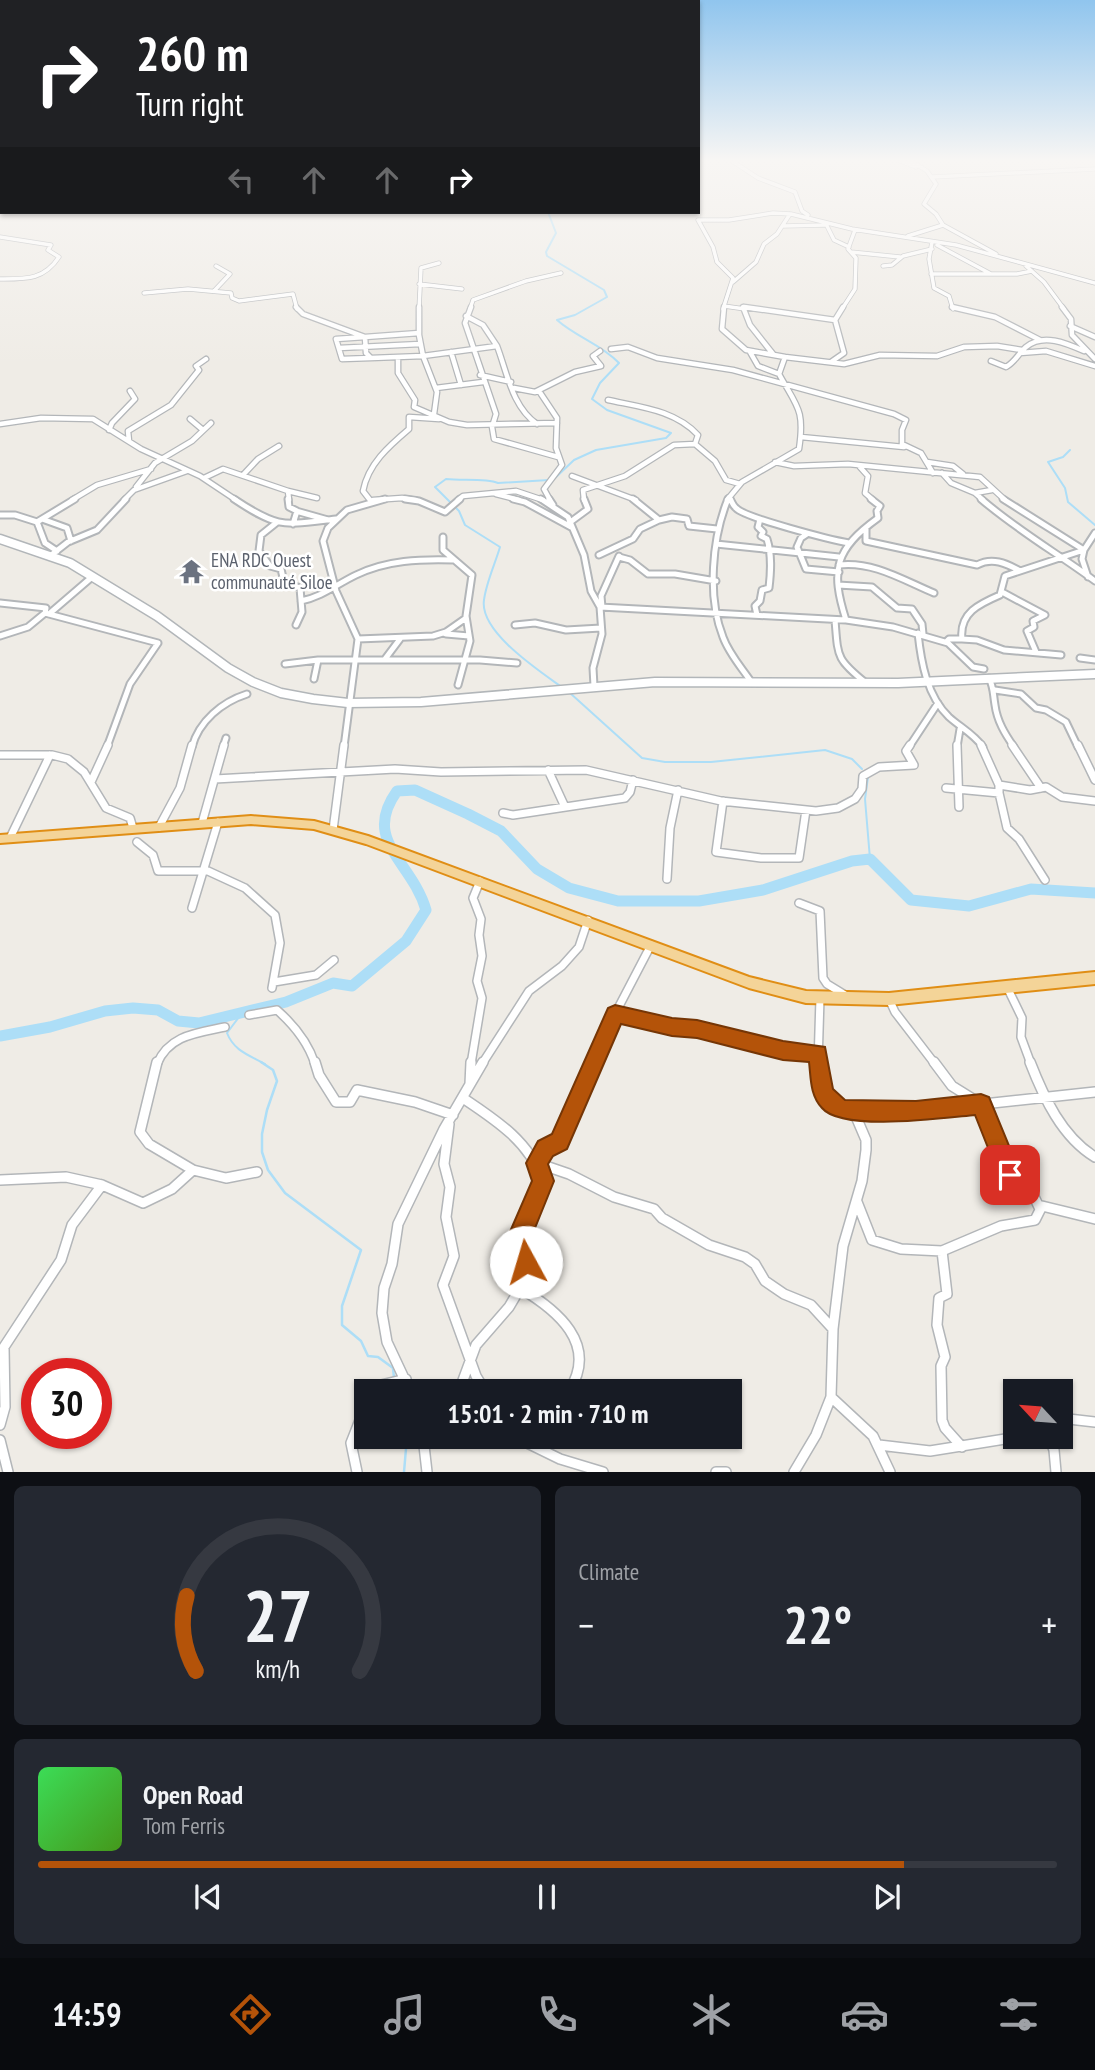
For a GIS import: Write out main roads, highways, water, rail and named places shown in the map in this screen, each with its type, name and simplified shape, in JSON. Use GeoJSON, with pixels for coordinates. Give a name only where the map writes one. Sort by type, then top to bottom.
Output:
{"type":"FeatureCollection","features":[{"type":"Feature","properties":{"kind":"highway"},"geometry":{"type":"LineString","coordinates":[[5,839],[218,822],[288,822],[333,830],[386,846],[749,982],[820,998],[889,999],[1095,978]]}},
{"type":"Feature","properties":{"kind":"main road"},"geometry":{"type":"LineString","coordinates":[[0,539],[53,554],[70,563],[157,617],[228,668],[253,682],[281,693],[348,703],[421,702],[655,682],[866,683],[987,674],[1095,674]]}},
{"type":"Feature","properties":{"kind":"waterway"},"geometry":{"type":"LineString","coordinates":[[554,228],[556,233],[546,252],[547,256],[604,290],[607,297],[575,315],[557,320],[619,363],[600,383],[592,399],[607,410],[671,433],[666,438],[596,450],[574,460],[554,479]]}},
{"type":"Feature","properties":{"kind":"waterway"},"geometry":{"type":"LineString","coordinates":[[1070,450],[1063,457],[1048,462],[1065,488],[1068,502],[1095,525]]}},
{"type":"Feature","properties":{"kind":"waterway"},"geometry":{"type":"LineString","coordinates":[[549,480],[498,483],[446,479],[435,487],[459,511],[465,525],[500,547],[484,600],[485,612],[491,625],[513,650],[563,688]]}},
{"type":"Feature","properties":{"kind":"waterway"},"geometry":{"type":"LineString","coordinates":[[570,693],[642,758],[665,762],[711,762],[825,750],[852,759],[862,769]]}},
{"type":"Feature","properties":{"kind":"waterway"},"geometry":{"type":"LineString","coordinates":[[868,777],[865,799],[870,859]]}},
{"type":"Feature","properties":{"kind":"waterway"},"geometry":{"type":"LineString","coordinates":[[0,1036],[50,1027],[105,1011],[133,1008],[158,1010],[178,1021],[199,1023],[286,1002],[333,983],[352,986],[406,941],[426,910],[387,838],[384,824],[387,808],[397,791],[415,790],[468,814],[501,831],[537,869],[569,888],[618,901],[699,901],[763,890],[852,861],[870,859],[911,900],[969,906],[1031,889],[1095,893]]}},
{"type":"Feature","properties":{"kind":"waterway"},"geometry":{"type":"LineString","coordinates":[[242,1013],[227,1033],[238,1048],[265,1064]]}},
{"type":"Feature","properties":{"kind":"waterway"},"geometry":{"type":"LineString","coordinates":[[261,1062],[273,1070],[277,1081],[262,1134],[262,1152],[268,1170],[285,1193],[361,1250],[342,1306],[342,1325],[361,1341],[368,1356],[378,1357],[393,1368],[394,1378]]}},
{"type":"Feature","properties":{"kind":"waterway"},"geometry":{"type":"LineString","coordinates":[[404,1472],[406,1449]]}},
{"type":"Feature","properties":{"kind":"place","name":"ENA RDC Ouest communauté Siloe"},"geometry":{"type":"Point","coordinates":[191,571]}}]}
